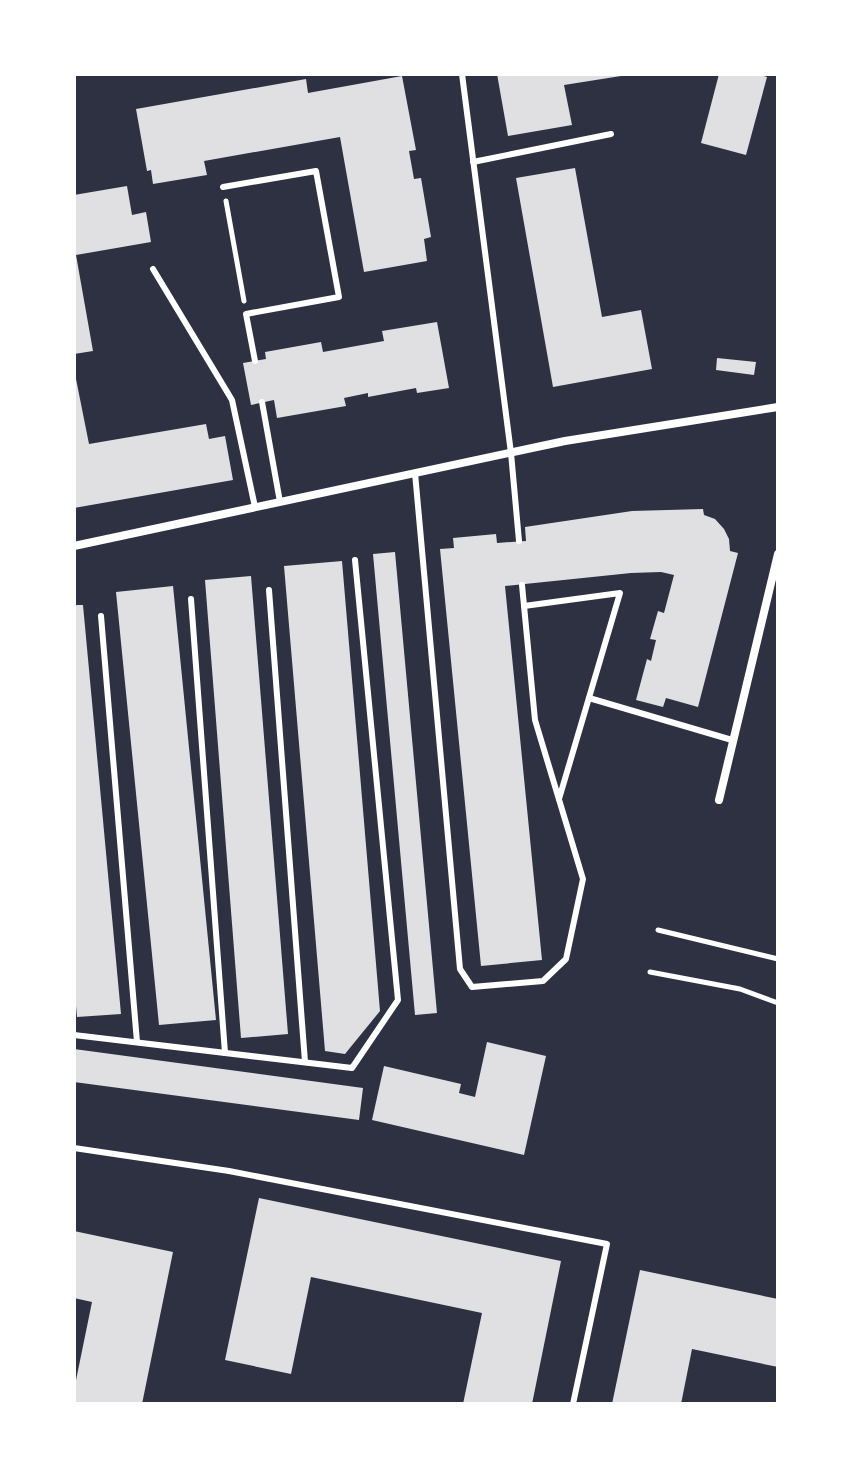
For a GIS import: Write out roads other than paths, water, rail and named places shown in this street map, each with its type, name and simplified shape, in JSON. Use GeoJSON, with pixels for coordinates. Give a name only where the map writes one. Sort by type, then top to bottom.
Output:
{"type":"FeatureCollection","features":[{"type":"Feature","properties":{"kind":"street"},"geometry":{"type":"LineString","coordinates":[[74,546],[581,439],[778,407]]}},
{"type":"Feature","properties":{"kind":"street"},"geometry":{"type":"LineString","coordinates":[[719,800],[778,554]]}},
{"type":"Feature","properties":{"kind":"lane"},"geometry":{"type":"LineString","coordinates":[[462,74],[511,453],[519,541]]}},
{"type":"Feature","properties":{"kind":"lane"},"geometry":{"type":"LineString","coordinates":[[473,162],[611,134]]}},
{"type":"Feature","properties":{"kind":"lane"},"geometry":{"type":"LineString","coordinates":[[223,187],[316,171],[319,185],[339,297],[246,314],[255,361]]}},
{"type":"Feature","properties":{"kind":"lane"},"geometry":{"type":"LineString","coordinates":[[153,269],[232,400],[255,507]]}},
{"type":"Feature","properties":{"kind":"lane"},"geometry":{"type":"LineString","coordinates":[[262,402],[280,502]]}},
{"type":"Feature","properties":{"kind":"lane"},"geometry":{"type":"LineString","coordinates":[[415,473],[460,969],[472,987],[543,981],[566,959],[583,879],[535,720],[522,585]]}},
{"type":"Feature","properties":{"kind":"lane"},"geometry":{"type":"LineString","coordinates":[[74,1035],[352,1068],[398,1000],[355,560]]}},
{"type":"Feature","properties":{"kind":"lane"},"geometry":{"type":"LineString","coordinates":[[269,590],[305,1062]]}},
{"type":"Feature","properties":{"kind":"lane"},"geometry":{"type":"LineString","coordinates":[[524,606],[620,593],[559,799]]}},
{"type":"Feature","properties":{"kind":"lane"},"geometry":{"type":"LineString","coordinates":[[191,599],[225,1053]]}},
{"type":"Feature","properties":{"kind":"lane"},"geometry":{"type":"LineString","coordinates":[[101,616],[137,1042]]}},
{"type":"Feature","properties":{"kind":"lane"},"geometry":{"type":"LineString","coordinates":[[589,698],[732,740]]}},
{"type":"Feature","properties":{"kind":"lane"},"geometry":{"type":"LineString","coordinates":[[74,1148],[229,1171],[607,1244],[573,1404]]}}]}
